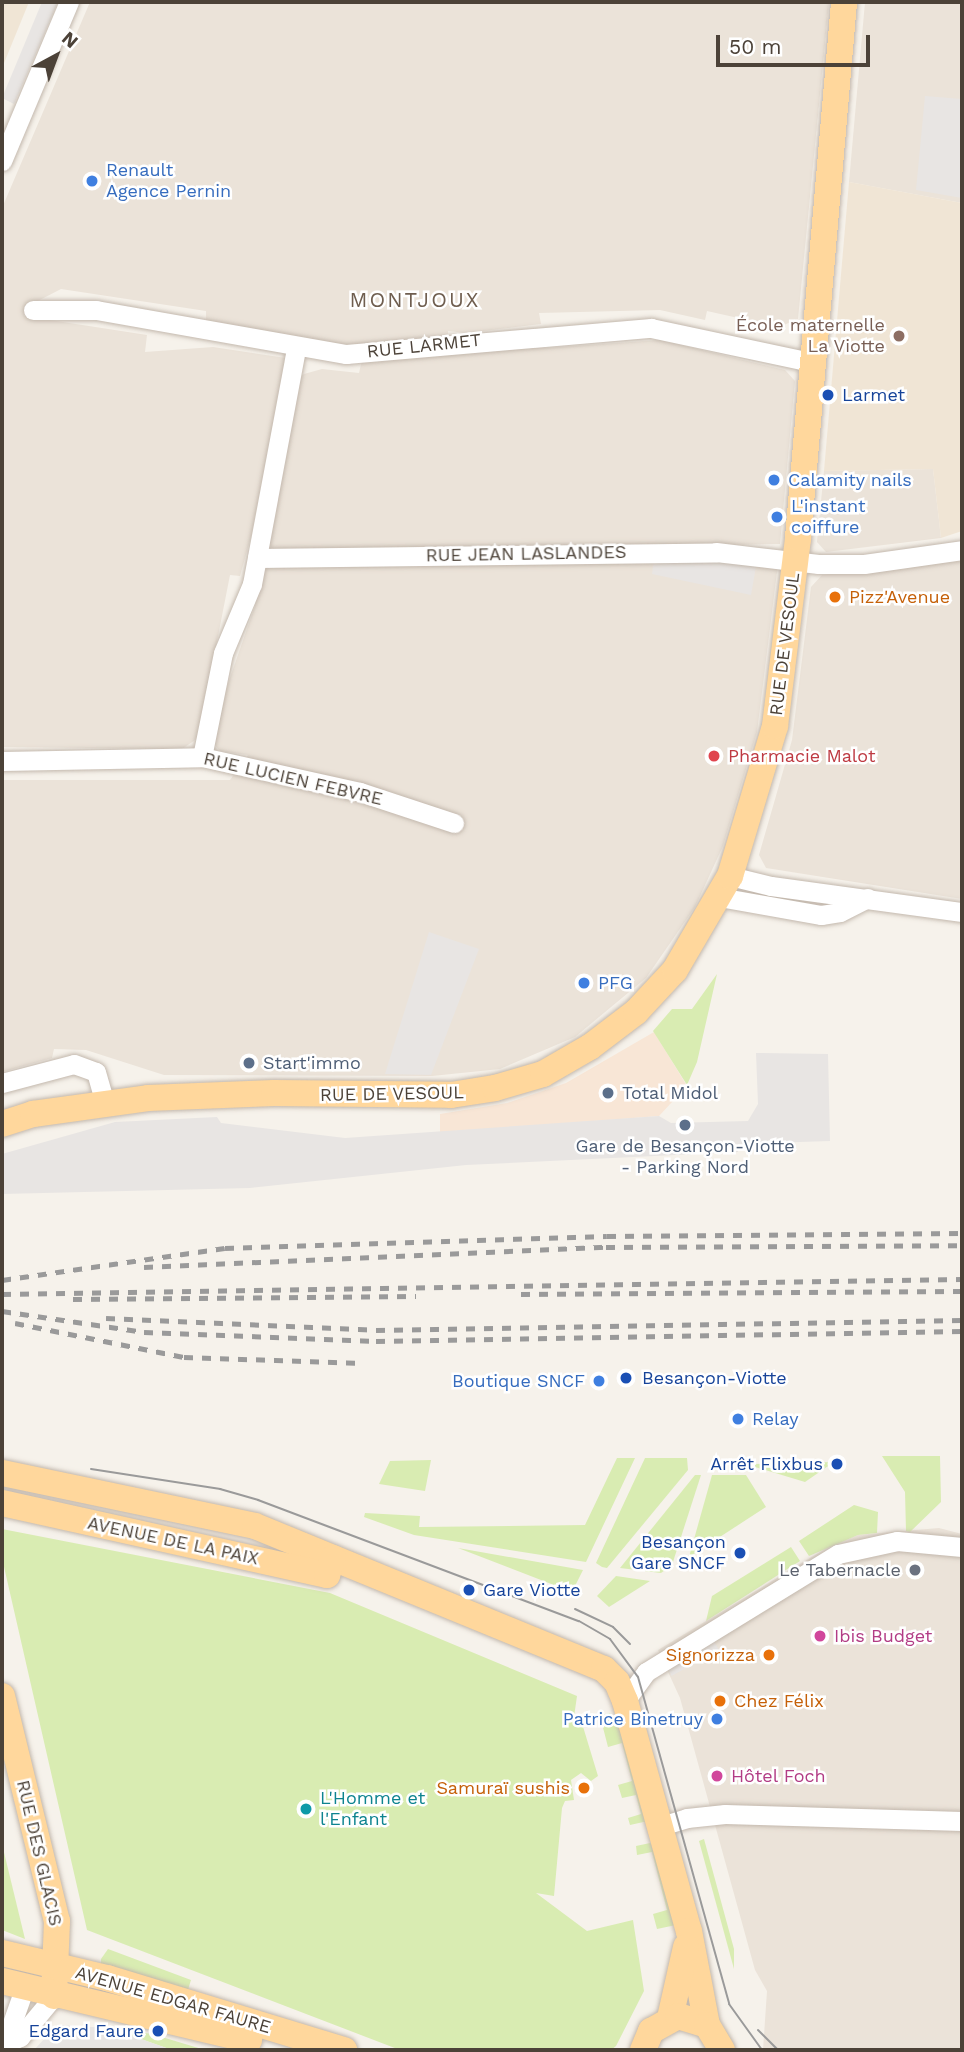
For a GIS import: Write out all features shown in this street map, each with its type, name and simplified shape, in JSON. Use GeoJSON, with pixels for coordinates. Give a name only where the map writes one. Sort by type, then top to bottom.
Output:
{"type":"FeatureCollection","features":[{"type":"Feature","properties":{"kind":"main road","name":"RUE DE VESOUL"},"geometry":{"type":"LineString","coordinates":[[2,1124],[106,1103],[218,1094],[451,1095],[521,1082],[590,1047],[653,997],[724,887],[775,726],[815,363],[844,2]]}},
{"type":"Feature","properties":{"kind":"main road","name":"AVENUE DE LA PAIX"},"geometry":{"type":"LineString","coordinates":[[2,1473],[255,1526],[589,1661],[617,1682],[625,1701],[689,1931],[707,2025]]}},
{"type":"Feature","properties":{"kind":"main road","name":"AVENUE DE LA PAIX"},"geometry":{"type":"LineString","coordinates":[[2,1503],[327,1575],[332,1558]]}},
{"type":"Feature","properties":{"kind":"main road","name":"RUE DES GLACIS"},"geometry":{"type":"LineString","coordinates":[[2,1696],[57,1921],[54,1996]]}},
{"type":"Feature","properties":{"kind":"main road"},"geometry":{"type":"LineString","coordinates":[[670,2018],[689,1931]]}},
{"type":"Feature","properties":{"kind":"main road","name":"AVENUE EDGAR FAURE"},"geometry":{"type":"LineString","coordinates":[[2,1953],[56,1969],[107,1978],[344,2050]]}},
{"type":"Feature","properties":{"kind":"main road"},"geometry":{"type":"LineString","coordinates":[[13,1985],[56,1969]]}},
{"type":"Feature","properties":{"kind":"main road","name":"AVENUE EDGAR FAURE"},"geometry":{"type":"LineString","coordinates":[[13,1985],[288,2050]]}},
{"type":"Feature","properties":{"kind":"main road"},"geometry":{"type":"LineString","coordinates":[[643,2050],[651,2031],[670,2018],[694,2018],[707,2025],[722,2050]]}},
{"type":"Feature","properties":{"kind":"main road","name":"AVENUE EDGAR FAURE"},"geometry":{"type":"LineString","coordinates":[[239,2037],[270,2050]]}},
{"type":"Feature","properties":{"kind":"street"},"geometry":{"type":"LineString","coordinates":[[2,160],[69,2]]}},
{"type":"Feature","properties":{"kind":"street","name":"RUE LARMET"},"geometry":{"type":"LineString","coordinates":[[33,310],[96,310],[296,348],[346,354],[651,328],[815,363]]}},
{"type":"Feature","properties":{"kind":"street"},"geometry":{"type":"LineString","coordinates":[[202,757],[219,674],[257,558],[296,348]]}},
{"type":"Feature","properties":{"kind":"street","name":"RUE JEAN LASLANDES"},"geometry":{"type":"LineString","coordinates":[[257,558],[716,551],[795,562],[864,564],[962,550]]}},
{"type":"Feature","properties":{"kind":"street","name":"RUE LUCIEN FEBVRE"},"geometry":{"type":"LineString","coordinates":[[2,761],[202,757],[360,792],[454,823]]}},
{"type":"Feature","properties":{"kind":"street"},"geometry":{"type":"LineString","coordinates":[[724,887],[869,898],[962,912]]}},
{"type":"Feature","properties":{"kind":"street"},"geometry":{"type":"LineString","coordinates":[[2,1083],[74,1064],[96,1072],[106,1103]]}},
{"type":"Feature","properties":{"kind":"street"},"geometry":{"type":"LineString","coordinates":[[625,1701],[638,1677],[811,1568],[861,1546],[919,1541],[962,1547]]}},
{"type":"Feature","properties":{"kind":"street"},"geometry":{"type":"LineString","coordinates":[[660,1826],[687,1818],[725,1814],[962,1821]]}},
{"type":"Feature","properties":{"kind":"street"},"geometry":{"type":"LineString","coordinates":[[3,2044],[13,1985]]}},
{"type":"Feature","properties":{"kind":"street"},"geometry":{"type":"LineString","coordinates":[[3,2044],[20,2037],[54,1996]]}},
{"type":"Feature","properties":{"kind":"shaded area"},"geometry":{"type":"Polygon","coordinates":[[[2,2],[29,2],[2,68],[2,2]]]}},
{"type":"Feature","properties":{"kind":"shaded area"},"geometry":{"type":"Polygon","coordinates":[[[42,2],[58,2],[14,104],[2,98],[42,2]]]}},
{"type":"Feature","properties":{"kind":"shaded area"},"geometry":{"type":"Polygon","coordinates":[[[90,2],[829,2],[798,319],[779,327],[707,311],[705,320],[660,310],[539,313],[541,324],[467,333],[448,331],[448,336],[344,349],[206,338],[206,311],[61,289],[30,305],[24,316],[147,335],[145,352],[213,347],[286,358],[252,533],[240,576],[230,575],[198,738],[182,749],[2,747],[2,208],[90,2]]]}},
{"type":"Feature","properties":{"kind":"shaded area"},"geometry":{"type":"Polygon","coordinates":[[[865,2],[962,2],[962,203],[849,182],[865,2]]]}},
{"type":"Feature","properties":{"kind":"shaded area"},"geometry":{"type":"Polygon","coordinates":[[[925,96],[962,99],[962,198],[916,190],[925,96]]]}},
{"type":"Feature","properties":{"kind":"shaded area","name":"École maternelle La Viotte"},"geometry":{"type":"Polygon","coordinates":[[[849,182],[962,203],[962,531],[941,538],[933,469],[824,471],[849,182]]]}},
{"type":"Feature","properties":{"kind":"shaded area"},"geometry":{"type":"Polygon","coordinates":[[[660,340],[785,370],[795,381],[780,544],[275,553],[263,534],[295,379],[304,374],[322,369],[359,373],[362,360],[544,344],[545,348],[660,340]]]}},
{"type":"Feature","properties":{"kind":"shaded area"},"geometry":{"type":"Polygon","coordinates":[[[933,469],[941,538],[826,552],[817,542],[824,471],[933,469]]]}},
{"type":"Feature","properties":{"kind":"shaded area"},"geometry":{"type":"Polygon","coordinates":[[[779,556],[757,732],[723,846],[695,907],[646,978],[575,1037],[500,1069],[432,1076],[164,1075],[86,1050],[54,1049],[52,1058],[2,1072],[2,780],[230,780],[248,755],[220,751],[209,738],[255,606],[263,566],[779,556]]]}},
{"type":"Feature","properties":{"kind":"shaded area"},"geometry":{"type":"Polygon","coordinates":[[[654,558],[757,561],[751,595],[652,574],[654,558]]]}},
{"type":"Feature","properties":{"kind":"shaded area"},"geometry":{"type":"Polygon","coordinates":[[[962,561],[962,899],[766,868],[759,855],[792,740],[811,587],[822,575],[962,561]]]}},
{"type":"Feature","properties":{"kind":"shaded area"},"geometry":{"type":"Polygon","coordinates":[[[429,932],[479,949],[431,1075],[385,1074],[429,932]]]}},
{"type":"Feature","properties":{"kind":"shaded area"},"geometry":{"type":"Polygon","coordinates":[[[654,1032],[687,1086],[659,1116],[440,1133],[440,1114],[507,1103],[566,1083],[654,1032]]]}},
{"type":"Feature","properties":{"kind":"shaded area","name":"Gare de Besançon-Viotte - Parking Nord"},"geometry":{"type":"Polygon","coordinates":[[[756,1053],[828,1054],[830,1141],[738,1144],[738,1152],[466,1165],[250,1188],[2,1194],[2,1154],[115,1122],[217,1117],[221,1123],[345,1138],[659,1116],[671,1123],[748,1121],[758,1104],[756,1053]]]}},
{"type":"Feature","properties":{"kind":"shaded area"},"geometry":{"type":"Polygon","coordinates":[[[939,1528],[962,1534],[962,2050],[763,2050],[767,1991],[755,1970],[680,1698],[658,1650],[830,1546],[858,1535],[939,1528]]]}},
{"type":"Feature","properties":{"kind":"shaded area"},"geometry":{"type":"Polygon","coordinates":[[[714,1641],[719,1650],[672,1676],[667,1667],[714,1641]]]}},
{"type":"Feature","properties":{"kind":"shaded area"},"geometry":{"type":"Polygon","coordinates":[[[57,2025],[110,2028],[172,2050],[34,2050],[57,2025]]]}},
{"type":"Feature","properties":{"kind":"green space"},"geometry":{"type":"Polygon","coordinates":[[[717,974],[697,1062],[687,1085],[653,1031],[672,1009],[692,1009],[717,974]]]}},
{"type":"Feature","properties":{"kind":"green space"},"geometry":{"type":"Polygon","coordinates":[[[882,1456],[940,1456],[941,1502],[910,1532],[906,1531],[905,1492],[882,1456]]]}},
{"type":"Feature","properties":{"kind":"green space"},"geometry":{"type":"Polygon","coordinates":[[[617,1458],[635,1458],[586,1562],[414,1535],[364,1517],[365,1513],[420,1516],[419,1527],[585,1525],[617,1458]]]}},
{"type":"Feature","properties":{"kind":"green space"},"geometry":{"type":"Polygon","coordinates":[[[645,1458],[687,1458],[688,1470],[607,1568],[602,1567],[596,1563],[645,1458]]]}},
{"type":"Feature","properties":{"kind":"green space"},"geometry":{"type":"Polygon","coordinates":[[[431,1460],[425,1491],[379,1484],[390,1461],[431,1460]]]}},
{"type":"Feature","properties":{"kind":"green space"},"geometry":{"type":"Polygon","coordinates":[[[834,1462],[805,1482],[755,1467],[755,1464],[834,1462]]]}},
{"type":"Feature","properties":{"kind":"green space"},"geometry":{"type":"Polygon","coordinates":[[[695,1475],[701,1475],[672,1565],[661,1573],[620,1568],[695,1475]]]}},
{"type":"Feature","properties":{"kind":"green space"},"geometry":{"type":"Polygon","coordinates":[[[712,1475],[746,1475],[766,1507],[689,1557],[712,1475]]]}},
{"type":"Feature","properties":{"kind":"green space"},"geometry":{"type":"Polygon","coordinates":[[[854,1505],[878,1512],[877,1533],[858,1535],[809,1556],[799,1541],[854,1505]]]}},
{"type":"Feature","properties":{"kind":"green space"},"geometry":{"type":"Polygon","coordinates":[[[2,1529],[330,1593],[577,1696],[574,1717],[581,1720],[598,1776],[591,1781],[581,1773],[571,1780],[574,1800],[565,1801],[562,1808],[554,1896],[536,1893],[587,1931],[633,1920],[644,1991],[616,2046],[611,2050],[400,2050],[87,1930],[2,1558],[2,1529]]]}},
{"type":"Feature","properties":{"kind":"green space"},"geometry":{"type":"Polygon","coordinates":[[[791,1547],[800,1561],[706,1621],[712,1596],[791,1547]]]}},
{"type":"Feature","properties":{"kind":"green space"},"geometry":{"type":"Polygon","coordinates":[[[458,1548],[583,1570],[572,1592],[458,1548]]]}},
{"type":"Feature","properties":{"kind":"green space"},"geometry":{"type":"Polygon","coordinates":[[[616,1576],[650,1581],[609,1607],[597,1596],[616,1576]]]}},
{"type":"Feature","properties":{"kind":"green space"},"geometry":{"type":"Polygon","coordinates":[[[610,1713],[626,1740],[648,1821],[630,1825],[628,1818],[641,1814],[636,1795],[622,1798],[618,1785],[632,1781],[622,1743],[608,1747],[600,1716],[610,1713]]]}},
{"type":"Feature","properties":{"kind":"green space"},"geometry":{"type":"Polygon","coordinates":[[[704,1839],[734,1949],[734,1969],[699,1841],[704,1839]]]}},
{"type":"Feature","properties":{"kind":"green space"},"geometry":{"type":"Polygon","coordinates":[[[650,1843],[656,1847],[676,1925],[657,1929],[653,1914],[667,1910],[652,1852],[637,1855],[636,1846],[650,1843]]]}},
{"type":"Feature","properties":{"kind":"green space"},"geometry":{"type":"Polygon","coordinates":[[[2,1844],[25,1939],[2,1930],[2,1844]]]}},
{"type":"Feature","properties":{"kind":"green space"},"geometry":{"type":"Polygon","coordinates":[[[108,1949],[191,1980],[187,1993],[101,1968],[101,1959],[108,1949]]]}},
{"type":"Feature","properties":{"kind":"green space"},"geometry":{"type":"Polygon","coordinates":[[[110,2028],[152,2034],[205,2050],[172,2050],[110,2028]]]}},
{"type":"Feature","properties":{"kind":"tram line"},"geometry":{"type":"LineString","coordinates":[[91,1469],[220,1489],[258,1500],[579,1621],[610,1639],[638,1677],[729,2004],[762,2050]]}},
{"type":"Feature","properties":{"kind":"tram line"},"geometry":{"type":"LineString","coordinates":[[575,1609],[613,1627],[630,1644]]}},
{"type":"Feature","properties":{"kind":"tram line"},"geometry":{"type":"LineString","coordinates":[[758,2030],[778,2050]]}},
{"type":"Feature","properties":{"kind":"railway"},"geometry":{"type":"LineString","coordinates":[[2,1280],[225,1248],[607,1236],[962,1233]]}},
{"type":"Feature","properties":{"kind":"railway"},"geometry":{"type":"LineString","coordinates":[[144,1267],[606,1247],[962,1245]]}},
{"type":"Feature","properties":{"kind":"railway"},"geometry":{"type":"LineString","coordinates":[[2,1294],[962,1279]]}},
{"type":"Feature","properties":{"kind":"railway"},"geometry":{"type":"LineString","coordinates":[[521,1294],[962,1291]]}},
{"type":"Feature","properties":{"kind":"railway"},"geometry":{"type":"LineString","coordinates":[[73,1299],[416,1296]]}},
{"type":"Feature","properties":{"kind":"railway"},"geometry":{"type":"LineString","coordinates":[[2,1311],[144,1332],[376,1341],[962,1331]]}},
{"type":"Feature","properties":{"kind":"railway"},"geometry":{"type":"LineString","coordinates":[[106,1318],[376,1330],[962,1320]]}},
{"type":"Feature","properties":{"kind":"railway"},"geometry":{"type":"LineString","coordinates":[[15,1323],[184,1357],[362,1363]]}},
{"type":"Feature","properties":{"kind":"place","name":"Renault Agence Pernin"},"geometry":{"type":"Point","coordinates":[92,181]}},
{"type":"Feature","properties":{"kind":"place","name":"École maternelle La Viotte"},"geometry":{"type":"Point","coordinates":[899,336]}},
{"type":"Feature","properties":{"kind":"place","name":"Larmet"},"geometry":{"type":"Point","coordinates":[828,395]}},
{"type":"Feature","properties":{"kind":"place","name":"Calamity nails"},"geometry":{"type":"Point","coordinates":[774,480]}},
{"type":"Feature","properties":{"kind":"place","name":"L'instant coiffure"},"geometry":{"type":"Point","coordinates":[777,517]}},
{"type":"Feature","properties":{"kind":"place","name":"Pizz'Avenue"},"geometry":{"type":"Point","coordinates":[835,597]}},
{"type":"Feature","properties":{"kind":"place","name":"Pharmacie Malot"},"geometry":{"type":"Point","coordinates":[714,756]}},
{"type":"Feature","properties":{"kind":"place","name":"PFG"},"geometry":{"type":"Point","coordinates":[584,983]}},
{"type":"Feature","properties":{"kind":"place","name":"Start'immo"},"geometry":{"type":"Point","coordinates":[249,1063]}},
{"type":"Feature","properties":{"kind":"place","name":"Total Midol"},"geometry":{"type":"Point","coordinates":[608,1093]}},
{"type":"Feature","properties":{"kind":"place","name":"Gare de Besançon-Viotte - Parking Nord"},"geometry":{"type":"Point","coordinates":[685,1125]}},
{"type":"Feature","properties":{"kind":"place","name":"Besançon-Viotte"},"geometry":{"type":"Point","coordinates":[626,1378]}},
{"type":"Feature","properties":{"kind":"place","name":"Boutique SNCF"},"geometry":{"type":"Point","coordinates":[599,1381]}},
{"type":"Feature","properties":{"kind":"place","name":"Relay"},"geometry":{"type":"Point","coordinates":[738,1419]}},
{"type":"Feature","properties":{"kind":"place","name":"Arrêt Flixbus"},"geometry":{"type":"Point","coordinates":[837,1464]}},
{"type":"Feature","properties":{"kind":"place","name":"Besançon Gare SNCF"},"geometry":{"type":"Point","coordinates":[740,1553]}},
{"type":"Feature","properties":{"kind":"place","name":"Le Tabernacle"},"geometry":{"type":"Point","coordinates":[915,1570]}},
{"type":"Feature","properties":{"kind":"place","name":"Gare Viotte"},"geometry":{"type":"Point","coordinates":[469,1590]}},
{"type":"Feature","properties":{"kind":"place","name":"Ibis Budget"},"geometry":{"type":"Point","coordinates":[820,1636]}},
{"type":"Feature","properties":{"kind":"place","name":"Signorizza"},"geometry":{"type":"Point","coordinates":[769,1655]}},
{"type":"Feature","properties":{"kind":"place","name":"Chez Félix"},"geometry":{"type":"Point","coordinates":[720,1701]}},
{"type":"Feature","properties":{"kind":"place","name":"Patrice Binetruy"},"geometry":{"type":"Point","coordinates":[717,1719]}},
{"type":"Feature","properties":{"kind":"place","name":"Hôtel Foch"},"geometry":{"type":"Point","coordinates":[717,1776]}},
{"type":"Feature","properties":{"kind":"place","name":"Samuraï sushis"},"geometry":{"type":"Point","coordinates":[584,1788]}},
{"type":"Feature","properties":{"kind":"place","name":"L'Homme et l'Enfant"},"geometry":{"type":"Point","coordinates":[306,1809]}},
{"type":"Feature","properties":{"kind":"place","name":"Edgard Faure"},"geometry":{"type":"Point","coordinates":[158,2031]}},
{"type":"Feature","properties":{"kind":"district","name":"MONTJOUX"},"geometry":{"type":"Point","coordinates":[415,300]}}]}
